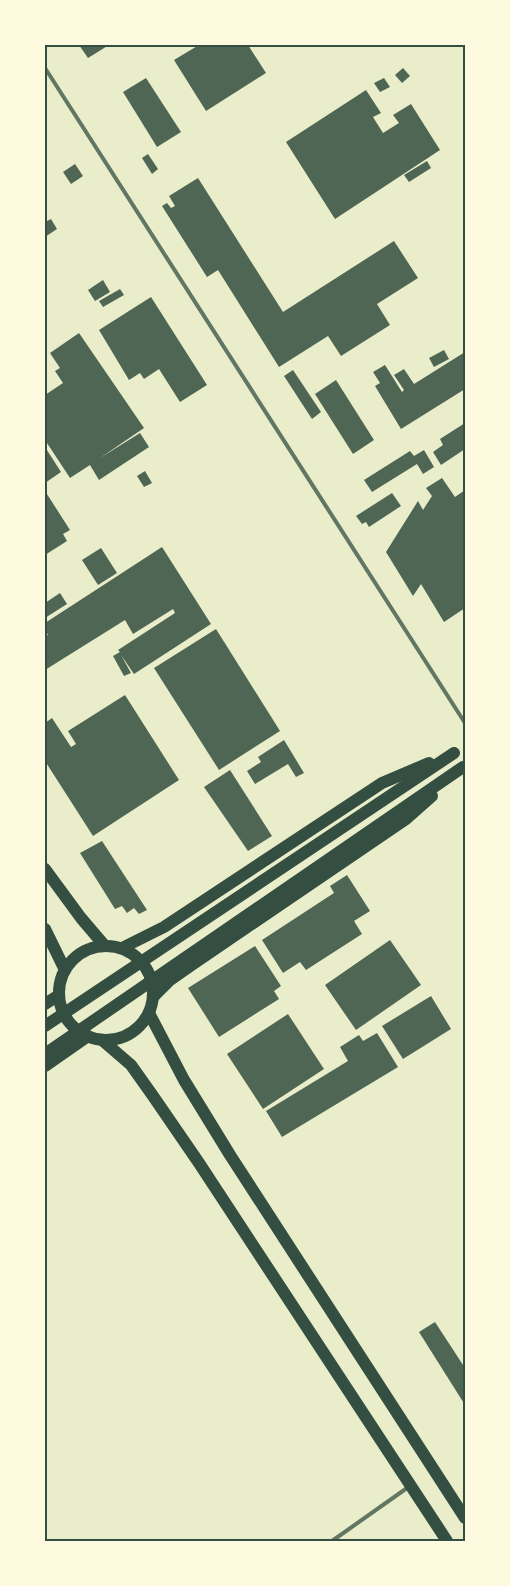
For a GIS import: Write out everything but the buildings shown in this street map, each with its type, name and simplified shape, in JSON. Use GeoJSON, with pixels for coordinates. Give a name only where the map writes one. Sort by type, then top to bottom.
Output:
{"type":"FeatureCollection","features":[{"type":"Feature","properties":{"kind":"highway"},"geometry":{"type":"LineString","coordinates":[[122,948],[164,927],[382,783],[460,750]]}},
{"type":"Feature","properties":{"kind":"highway"},"geometry":{"type":"LineString","coordinates":[[45,1026],[460,750]]}},
{"type":"Feature","properties":{"kind":"highway"},"geometry":{"type":"LineString","coordinates":[[153,997],[183,971],[406,819],[464,766]]}},
{"type":"Feature","properties":{"kind":"highway"},"geometry":{"type":"LineString","coordinates":[[45,1054],[464,766]]}},
{"type":"Feature","properties":{"kind":"highway"},"geometry":{"type":"LineString","coordinates":[[45,869],[104,945]]}},
{"type":"Feature","properties":{"kind":"highway"},"geometry":{"type":"LineString","coordinates":[[45,928],[65,970]]}},
{"type":"Feature","properties":{"kind":"highway"},"geometry":{"type":"LineString","coordinates":[[104,945],[122,948],[133,953],[146,967],[153,984],[149,1013],[129,1034],[111,1040],[88,1036],[68,1020],[59,995],[60,982],[72,960],[81,952],[104,945]]}},
{"type":"Feature","properties":{"kind":"highway"},"geometry":{"type":"LineString","coordinates":[[45,1004],[59,995]]}},
{"type":"Feature","properties":{"kind":"highway"},"geometry":{"type":"LineString","coordinates":[[149,1013],[184,1080],[230,1155],[465,1518]]}},
{"type":"Feature","properties":{"kind":"highway"},"geometry":{"type":"LineString","coordinates":[[45,1066],[88,1036]]}},
{"type":"Feature","properties":{"kind":"highway"},"geometry":{"type":"LineString","coordinates":[[102,1040],[131,1065],[153,1096],[212,1182],[447,1541]]}},
{"type":"Feature","properties":{"kind":"lane"},"geometry":{"type":"LineString","coordinates":[[45,68],[465,723]]}},
{"type":"Feature","properties":{"kind":"lane"},"geometry":{"type":"LineString","coordinates":[[332,1541],[411,1485]]}}]}
